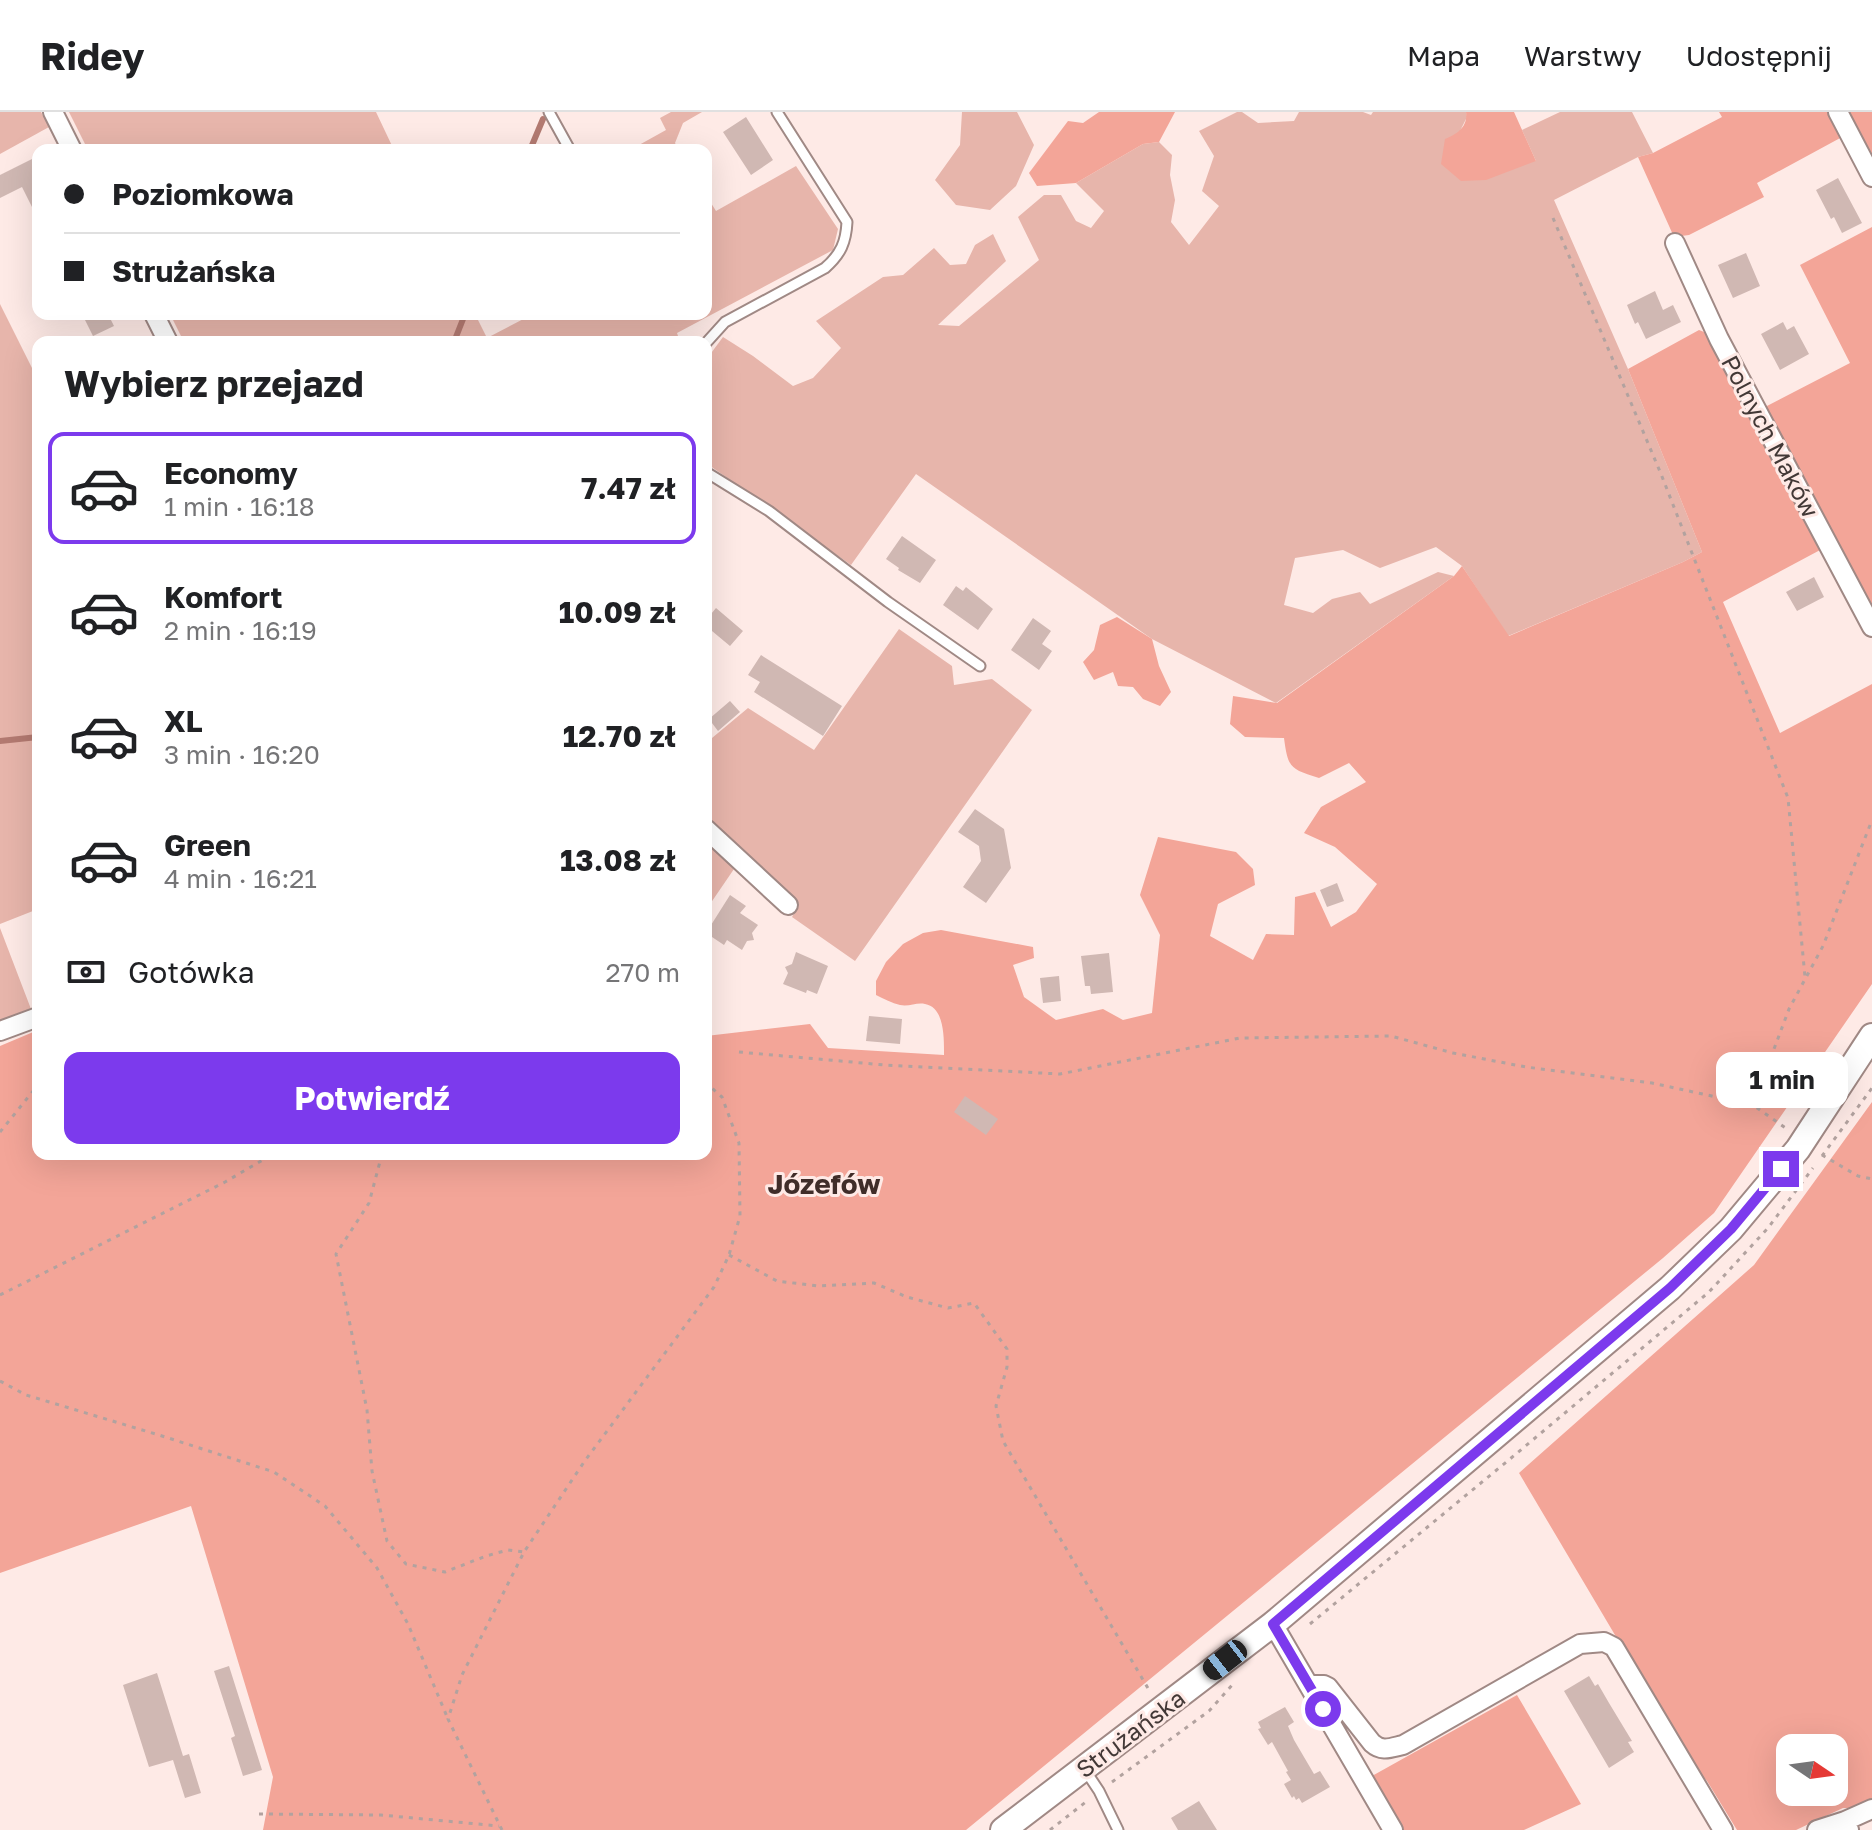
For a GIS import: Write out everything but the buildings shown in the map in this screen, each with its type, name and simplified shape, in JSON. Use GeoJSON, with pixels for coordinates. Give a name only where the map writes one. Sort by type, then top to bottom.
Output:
{"type":"FeatureCollection","features":[{"type":"Feature","properties":{"kind":"main road","name":"Strużańska"},"geometry":{"type":"LineString","coordinates":[[1003,1830],[1273,1624],[1670,1288],[1731,1229],[1804,1141],[1872,1036]]}},
{"type":"Feature","properties":{"kind":"street"},"geometry":{"type":"LineString","coordinates":[[53,112],[69,144]]}},
{"type":"Feature","properties":{"kind":"street"},"geometry":{"type":"LineString","coordinates":[[1838,112],[1872,177]]}},
{"type":"Feature","properties":{"kind":"street","name":"Polnych Maków"},"geometry":{"type":"LineString","coordinates":[[1675,243],[1719,339],[1872,627]]}},
{"type":"Feature","properties":{"kind":"street"},"geometry":{"type":"LineString","coordinates":[[712,835],[788,905]]}},
{"type":"Feature","properties":{"kind":"street"},"geometry":{"type":"LineString","coordinates":[[0,1031],[32,1019]]}},
{"type":"Feature","properties":{"kind":"street"},"geometry":{"type":"LineString","coordinates":[[1273,1624],[1393,1830]]}},
{"type":"Feature","properties":{"kind":"street"},"geometry":{"type":"LineString","coordinates":[[1309,1685],[1328,1687],[1372,1743],[1385,1750],[1403,1745],[1580,1644],[1604,1642],[1614,1647],[1723,1830]]}},
{"type":"Feature","properties":{"kind":"street"},"geometry":{"type":"LineString","coordinates":[[1817,1830],[1847,1826],[1872,1809]]}},
{"type":"Feature","properties":{"kind":"lane"},"geometry":{"type":"LineString","coordinates":[[549,112],[567,144]]}},
{"type":"Feature","properties":{"kind":"lane"},"geometry":{"type":"LineString","coordinates":[[712,336],[725,322],[825,268],[835,260],[846,238],[847,222],[777,112]]}},
{"type":"Feature","properties":{"kind":"lane"},"geometry":{"type":"LineString","coordinates":[[712,476],[769,511],[888,602],[980,666]]}},
{"type":"Feature","properties":{"kind":"lane"},"geometry":{"type":"LineString","coordinates":[[1084,1769],[1118,1830]]}},
{"type":"Feature","properties":{"kind":"path"},"geometry":{"type":"LineString","coordinates":[[1553,218],[1672,503],[1788,798],[1805,977]]}},
{"type":"Feature","properties":{"kind":"path"},"geometry":{"type":"LineString","coordinates":[[1753,1105],[1789,1009],[1823,946],[1872,820]]}},
{"type":"Feature","properties":{"kind":"path"},"geometry":{"type":"LineString","coordinates":[[739,1052],[885,1065],[1060,1074],[1240,1038],[1391,1036],[1453,1053],[1526,1067],[1652,1083],[1753,1105],[1822,1155],[1858,1176],[1872,1179]]}},
{"type":"Feature","properties":{"kind":"path"},"geometry":{"type":"LineString","coordinates":[[448,1719],[462,1675],[524,1552],[584,1462],[714,1287],[729,1255],[740,1216],[739,1143],[722,1097],[712,1088]]}},
{"type":"Feature","properties":{"kind":"path"},"geometry":{"type":"LineString","coordinates":[[0,1132],[32,1092]]}},
{"type":"Feature","properties":{"kind":"path"},"geometry":{"type":"LineString","coordinates":[[0,1295],[196,1197],[262,1160]]}},
{"type":"Feature","properties":{"kind":"path"},"geometry":{"type":"LineString","coordinates":[[380,1160],[369,1203],[336,1254],[367,1410],[372,1471],[387,1541],[406,1564],[445,1572],[508,1550],[524,1552]]}},
{"type":"Feature","properties":{"kind":"path"},"geometry":{"type":"LineString","coordinates":[[729,1255],[777,1281],[818,1286],[874,1283],[907,1297],[948,1308],[974,1303],[1007,1349],[1007,1367],[996,1406],[1003,1441],[1153,1697]]}},
{"type":"Feature","properties":{"kind":"path"},"geometry":{"type":"LineString","coordinates":[[0,1381],[26,1395],[274,1472],[325,1506],[377,1568],[408,1624],[448,1719],[501,1828]]}},
{"type":"Feature","properties":{"kind":"path"},"geometry":{"type":"LineString","coordinates":[[1050,1830],[1209,1711],[1235,1681]]}},
{"type":"Feature","properties":{"kind":"path"},"geometry":{"type":"LineString","coordinates":[[259,1814],[381,1815],[501,1828]]}},
{"type":"Feature","properties":{"kind":"shaded area"},"geometry":{"type":"Polygon","coordinates":[[[0,112],[41,112],[49,127],[0,154],[0,112]]]}},
{"type":"Feature","properties":{"kind":"shaded area"},"geometry":{"type":"Polygon","coordinates":[[[69,112],[376,112],[391,144],[85,144],[69,112]]]}},
{"type":"Feature","properties":{"kind":"shaded area"},"geometry":{"type":"Polygon","coordinates":[[[671,112],[702,112],[683,123],[676,144],[641,144],[666,130],[660,118],[671,112]]]}},
{"type":"Feature","properties":{"kind":"shaded area"},"geometry":{"type":"Polygon","coordinates":[[[962,112],[1017,112],[1034,145],[1016,186],[990,210],[956,205],[935,180],[960,145],[962,112]]]}},
{"type":"Feature","properties":{"kind":"shaded area"},"geometry":{"type":"Polygon","coordinates":[[[1099,112],[1175,112],[1159,142],[1143,144],[1076,183],[1037,186],[1029,173],[1068,121],[1083,123],[1099,112]]]}},
{"type":"Feature","properties":{"kind":"shaded area"},"geometry":{"type":"Polygon","coordinates":[[[1237,112],[1258,123],[1294,121],[1299,112],[1363,112],[1371,115],[1373,112],[1466,112],[1467,117],[1459,133],[1536,161],[1522,130],[1560,112],[1632,112],[1653,153],[1638,157],[1554,200],[1628,369],[1702,552],[1508,636],[1462,566],[1436,547],[1380,568],[1343,550],[1295,558],[1284,605],[1313,613],[1332,599],[1360,592],[1370,604],[1438,572],[1454,576],[1276,703],[1152,639],[916,474],[851,565],[712,467],[712,352],[723,337],[793,386],[813,378],[841,348],[816,321],[883,277],[903,275],[934,248],[950,265],[966,264],[975,245],[993,234],[1006,261],[938,325],[959,326],[1039,260],[1018,217],[1044,195],[1061,195],[1076,221],[1091,228],[1104,211],[1076,183],[1143,144],[1159,142],[1172,155],[1170,175],[1175,200],[1171,222],[1189,245],[1219,206],[1202,191],[1214,156],[1199,131],[1237,112]]]}},
{"type":"Feature","properties":{"kind":"shaded area"},"geometry":{"type":"Polygon","coordinates":[[[1466,112],[1514,112],[1536,161],[1486,180],[1461,181],[1441,164],[1445,139],[1461,129],[1466,112]]]}},
{"type":"Feature","properties":{"kind":"shaded area"},"geometry":{"type":"Polygon","coordinates":[[[1719,112],[1829,112],[1842,137],[1757,183],[1764,197],[1689,235],[1674,237],[1638,157],[1653,153],[1722,117],[1719,112]]]}},
{"type":"Feature","properties":{"kind":"shaded area"},"geometry":{"type":"Polygon","coordinates":[[[1848,112],[1872,112],[1872,158],[1848,112]]]}},
{"type":"Feature","properties":{"kind":"shaded area"},"geometry":{"type":"Polygon","coordinates":[[[796,166],[838,229],[833,250],[712,314],[712,205],[716,211],[796,166]]]}},
{"type":"Feature","properties":{"kind":"shaded area"},"geometry":{"type":"Polygon","coordinates":[[[1872,227],[1872,610],[1765,407],[1850,363],[1800,265],[1872,227]]]}},
{"type":"Feature","properties":{"kind":"shaded area"},"geometry":{"type":"Polygon","coordinates":[[[0,304],[32,368],[32,911],[0,924],[0,304]]]}},
{"type":"Feature","properties":{"kind":"shaded area"},"geometry":{"type":"Polygon","coordinates":[[[173,320],[478,320],[486,336],[181,336],[173,320]]]}},
{"type":"Feature","properties":{"kind":"shaded area"},"geometry":{"type":"Polygon","coordinates":[[[522,320],[701,320],[677,333],[678,336],[491,336],[522,320]]]}},
{"type":"Feature","properties":{"kind":"shaded area"},"geometry":{"type":"Polygon","coordinates":[[[1699,330],[1709,334],[1822,549],[1723,602],[1780,733],[1872,684],[1872,984],[1714,1213],[966,1830],[263,1830],[273,1777],[191,1506],[0,1573],[0,1046],[32,1033],[32,1160],[712,1160],[712,1035],[810,1024],[828,1048],[944,1055],[942,1025],[932,1006],[900,1005],[876,995],[876,981],[886,962],[903,944],[923,933],[941,930],[1033,947],[1034,958],[1013,965],[1024,997],[1056,1020],[1103,1009],[1123,1020],[1152,1013],[1160,935],[1140,895],[1158,837],[1236,852],[1253,869],[1255,885],[1218,904],[1210,936],[1253,960],[1266,934],[1294,935],[1295,897],[1315,892],[1331,927],[1356,912],[1377,884],[1335,847],[1304,833],[1321,807],[1366,782],[1349,763],[1319,778],[1302,772],[1289,761],[1284,738],[1245,737],[1230,724],[1233,696],[1277,703],[1454,576],[1462,566],[1509,636],[1702,552],[1628,369],[1699,330]]]}},
{"type":"Feature","properties":{"kind":"shaded area"},"geometry":{"type":"Polygon","coordinates":[[[1117,617],[1152,639],[1159,666],[1171,692],[1160,706],[1143,699],[1133,687],[1118,686],[1113,672],[1094,680],[1083,662],[1094,650],[1100,625],[1117,617]]]}},
{"type":"Feature","properties":{"kind":"shaded area"},"geometry":{"type":"Polygon","coordinates":[[[899,629],[952,666],[954,685],[992,679],[1032,710],[855,961],[792,917],[799,904],[784,894],[712,823],[712,738],[748,708],[814,750],[899,629]]]}},
{"type":"Feature","properties":{"kind":"shaded area"},"geometry":{"type":"Polygon","coordinates":[[[712,846],[734,869],[712,901],[712,846]]]}},
{"type":"Feature","properties":{"kind":"shaded area"},"geometry":{"type":"Polygon","coordinates":[[[0,928],[31,1009],[0,1021],[0,928]]]}},
{"type":"Feature","properties":{"kind":"shaded area"},"geometry":{"type":"Polygon","coordinates":[[[1872,1102],[1872,1803],[1863,1808],[1843,1808],[1796,1830],[1737,1830],[1707,1781],[1692,1765],[1519,1473],[1754,1265],[1872,1102]]]}},
{"type":"Feature","properties":{"kind":"shaded area"},"geometry":{"type":"Polygon","coordinates":[[[1517,1695],[1581,1804],[1524,1830],[1402,1830],[1372,1776],[1517,1695]]]}},
{"type":"Feature","properties":{"kind":"waterway"},"geometry":{"type":"LineString","coordinates":[[533,144],[543,119]]}},
{"type":"Feature","properties":{"kind":"waterway"},"geometry":{"type":"LineString","coordinates":[[456,336],[463,320]]}},
{"type":"Feature","properties":{"kind":"waterway"},"geometry":{"type":"LineString","coordinates":[[0,741],[32,738]]}},
{"type":"Feature","properties":{"kind":"district","name":"Józefów"},"geometry":{"type":"Point","coordinates":[824,1183]}},
{"type":"Feature","properties":{"kind":"route"},"geometry":{"type":"LineString","coordinates":[[1323,1709],[1273,1624],[1670,1288],[1731,1229],[1781,1169]]}}]}
